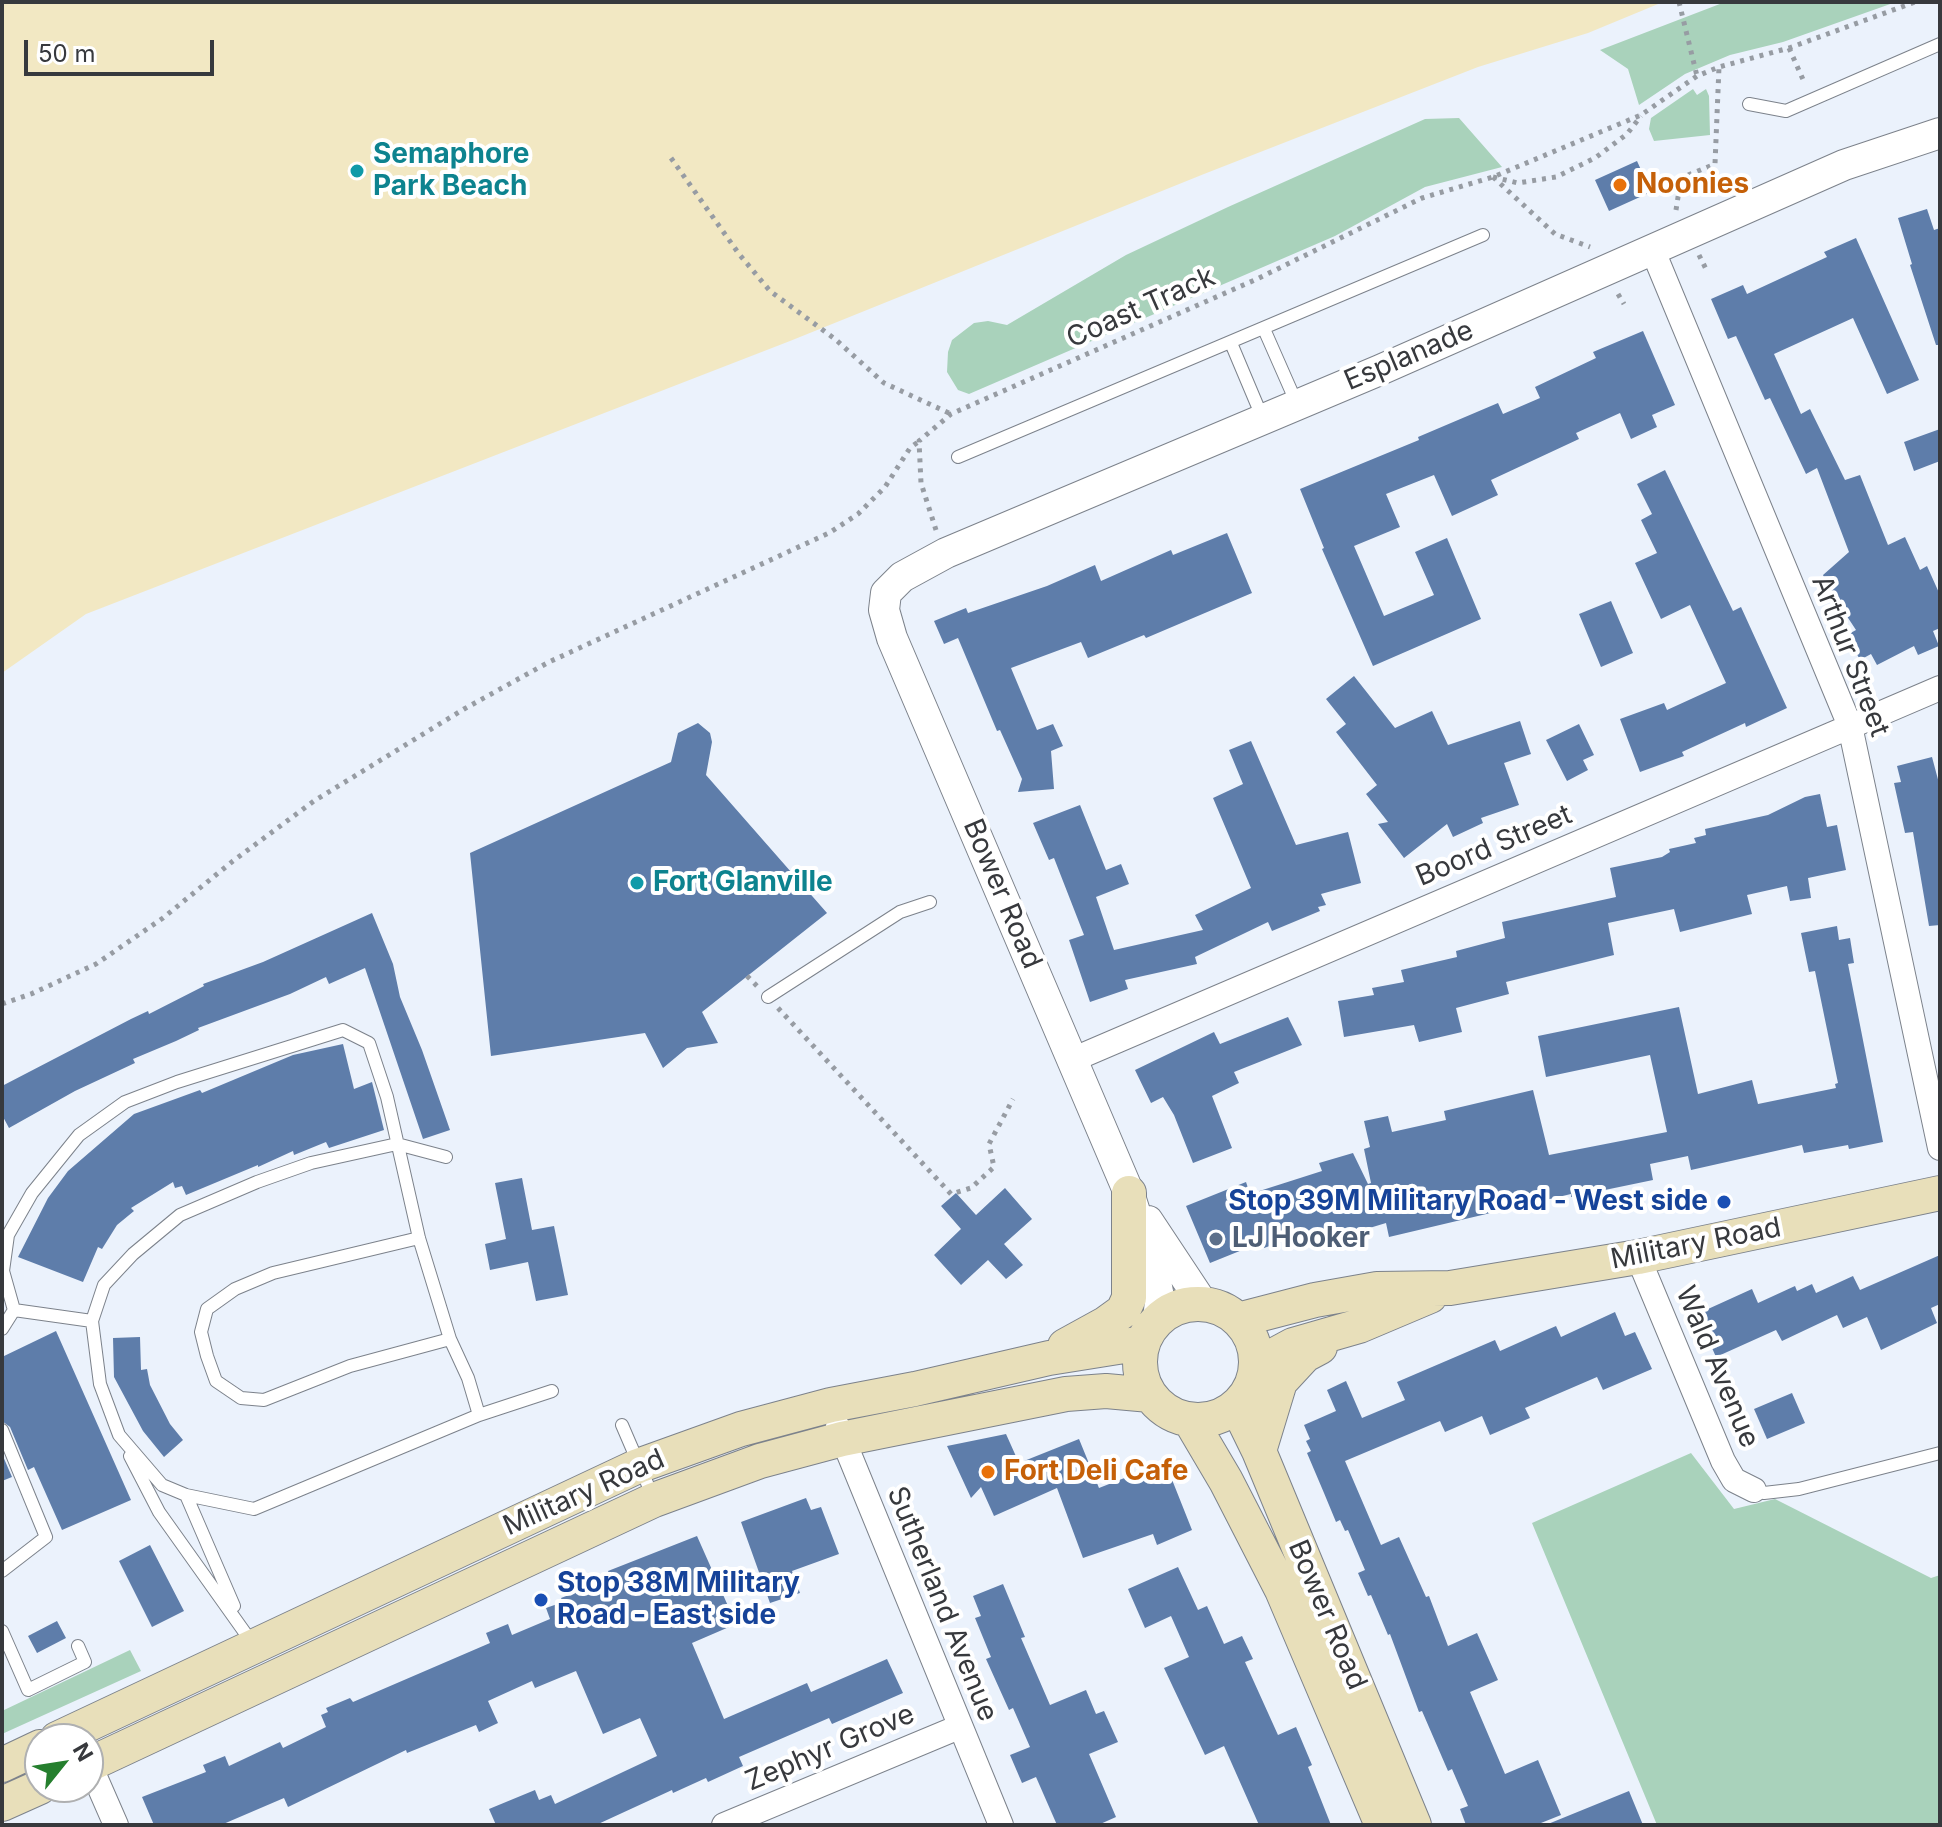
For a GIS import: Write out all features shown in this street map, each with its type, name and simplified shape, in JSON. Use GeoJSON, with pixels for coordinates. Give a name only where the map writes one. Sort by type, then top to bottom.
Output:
{"type":"FeatureCollection","features":[{"type":"Feature","properties":{"kind":"main road"},"geometry":{"type":"LineString","coordinates":[[1049,1358],[1075,1338],[1105,1324],[1123,1311],[1129,1298],[1129,1193]]}},
{"type":"Feature","properties":{"kind":"main road","name":"Military Road"},"geometry":{"type":"LineString","coordinates":[[1238,1320],[1315,1300],[1377,1289],[1450,1288],[1638,1257],[1940,1193]]}},
{"type":"Feature","properties":{"kind":"main road","name":"Military Road"},"geometry":{"type":"LineString","coordinates":[[1256,1365],[1293,1345],[1359,1326],[1450,1288]]}},
{"type":"Feature","properties":{"kind":"main road"},"geometry":{"type":"LineString","coordinates":[[1188,1304],[1203,1304],[1217,1307],[1238,1320],[1253,1344],[1256,1365],[1247,1395],[1237,1406],[1216,1417],[1190,1420],[1169,1413],[1150,1395],[1141,1374],[1140,1358],[1151,1331],[1170,1311],[1188,1304]]}},
{"type":"Feature","properties":{"kind":"main road"},"geometry":{"type":"LineString","coordinates":[[1259,1451],[1280,1382],[1305,1355],[1359,1326]]}},
{"type":"Feature","properties":{"kind":"main road","name":"Military Road"},"geometry":{"type":"LineString","coordinates":[[104,1737],[259,1655],[638,1466],[741,1429],[831,1405],[915,1389],[1151,1331]]}},
{"type":"Feature","properties":{"kind":"main road","name":"Military Road"},"geometry":{"type":"LineString","coordinates":[[259,1655],[760,1461],[842,1439],[1066,1394],[1106,1391],[1150,1395]]}},
{"type":"Feature","properties":{"kind":"main road","name":"Bower Road"},"geometry":{"type":"LineString","coordinates":[[1237,1406],[1259,1451],[1414,1825]]}},
{"type":"Feature","properties":{"kind":"main road","name":"Bower Road"},"geometry":{"type":"LineString","coordinates":[[1190,1420],[1226,1481],[1282,1590],[1382,1825]]}},
{"type":"Feature","properties":{"kind":"main road"},"geometry":{"type":"LineString","coordinates":[[2,1765],[24,1755]]}},
{"type":"Feature","properties":{"kind":"main road"},"geometry":{"type":"LineString","coordinates":[[2,1804],[24,1794]]}},
{"type":"Feature","properties":{"kind":"street","name":"Esplanade"},"geometry":{"type":"LineString","coordinates":[[886,593],[902,577],[946,553],[1653,251],[1844,165],[1940,133]]}},
{"type":"Feature","properties":{"kind":"street","name":"Arthur Street"},"geometry":{"type":"LineString","coordinates":[[1653,251],[1850,726],[1940,1148]]}},
{"type":"Feature","properties":{"kind":"street","name":"Bower Road"},"geometry":{"type":"LineString","coordinates":[[886,593],[884,610],[892,638],[1129,1193],[1154,1272],[1160,1302],[1151,1331]]}},
{"type":"Feature","properties":{"kind":"street","name":"Boord Street"},"geometry":{"type":"LineString","coordinates":[[1072,1060],[1940,688]]}},
{"type":"Feature","properties":{"kind":"street","name":"Bower Road"},"geometry":{"type":"LineString","coordinates":[[1129,1193],[1203,1304]]}},
{"type":"Feature","properties":{"kind":"street","name":"Wald Avenue"},"geometry":{"type":"LineString","coordinates":[[1638,1257],[1723,1461],[1734,1480],[1754,1490]]}},
{"type":"Feature","properties":{"kind":"street","name":"Sutherland Avenue"},"geometry":{"type":"LineString","coordinates":[[831,1405],[842,1439],[1001,1825]]}},
{"type":"Feature","properties":{"kind":"street","name":"Zephyr Grove"},"geometry":{"type":"LineString","coordinates":[[724,1825],[959,1727]]}},
{"type":"Feature","properties":{"kind":"street"},"geometry":{"type":"LineString","coordinates":[[104,1800],[116,1825]]}},
{"type":"Feature","properties":{"kind":"lane"},"geometry":{"type":"LineString","coordinates":[[1749,104],[1786,111],[1940,44]]}},
{"type":"Feature","properties":{"kind":"lane"},"geometry":{"type":"LineString","coordinates":[[958,457],[1483,235]]}},
{"type":"Feature","properties":{"kind":"lane"},"geometry":{"type":"LineString","coordinates":[[1264,329],[1297,404]]}},
{"type":"Feature","properties":{"kind":"lane"},"geometry":{"type":"LineString","coordinates":[[1231,343],[1263,419]]}},
{"type":"Feature","properties":{"kind":"lane"},"geometry":{"type":"LineString","coordinates":[[768,997],[900,912],[930,902]]}},
{"type":"Feature","properties":{"kind":"lane"},"geometry":{"type":"LineString","coordinates":[[2,1329],[14,1310],[3,1271],[8,1235],[32,1193],[79,1135],[125,1102],[310,1038],[343,1030],[369,1043],[387,1097],[419,1238],[450,1339],[468,1378],[479,1415]]}},
{"type":"Feature","properties":{"kind":"lane"},"geometry":{"type":"LineString","coordinates":[[259,1655],[159,1512],[119,1435],[100,1384],[92,1321],[104,1285],[133,1254],[180,1215],[257,1182],[311,1163],[397,1144],[446,1157]]}},
{"type":"Feature","properties":{"kind":"lane"},"geometry":{"type":"LineString","coordinates":[[419,1238],[273,1273],[235,1289],[207,1309],[201,1332],[207,1356],[216,1381],[241,1398],[264,1400],[350,1366],[450,1339]]}},
{"type":"Feature","properties":{"kind":"lane"},"geometry":{"type":"LineString","coordinates":[[14,1310],[92,1321]]}},
{"type":"Feature","properties":{"kind":"lane"},"geometry":{"type":"LineString","coordinates":[[119,1435],[162,1485],[186,1495],[254,1509],[479,1415],[552,1391]]}},
{"type":"Feature","properties":{"kind":"lane"},"geometry":{"type":"LineString","coordinates":[[622,1425],[654,1500]]}},
{"type":"Feature","properties":{"kind":"lane"},"geometry":{"type":"LineString","coordinates":[[2,1430],[46,1537],[2,1571]]}},
{"type":"Feature","properties":{"kind":"lane","name":"Wald Avenue"},"geometry":{"type":"LineString","coordinates":[[1754,1490],[1764,1493],[1799,1489],[1940,1453]]}},
{"type":"Feature","properties":{"kind":"lane"},"geometry":{"type":"LineString","coordinates":[[186,1495],[259,1655]]}},
{"type":"Feature","properties":{"kind":"lane"},"geometry":{"type":"LineString","coordinates":[[2,1631],[28,1690],[85,1662],[78,1646]]}},
{"type":"Feature","properties":{"kind":"path"},"geometry":{"type":"LineString","coordinates":[[1679,2],[1697,76]]}},
{"type":"Feature","properties":{"kind":"path","name":"Coast Track"},"geometry":{"type":"LineString","coordinates":[[2,1004],[96,964],[163,918],[314,801],[464,709],[549,662],[829,533],[858,514],[885,487],[910,448],[951,414],[1257,279],[1422,198],[1493,177],[1641,115],[1697,76],[1789,48],[1915,2]]}},
{"type":"Feature","properties":{"kind":"path"},"geometry":{"type":"LineString","coordinates":[[1789,48],[1812,100]]}},
{"type":"Feature","properties":{"kind":"path"},"geometry":{"type":"LineString","coordinates":[[1706,269],[1675,210],[1681,178],[1715,164],[1719,67]]}},
{"type":"Feature","properties":{"kind":"path","name":"Coast Track"},"geometry":{"type":"LineString","coordinates":[[1493,177],[1518,183],[1556,177],[1595,158],[1627,134],[1641,115]]}},
{"type":"Feature","properties":{"kind":"path"},"geometry":{"type":"LineString","coordinates":[[671,158],[739,254],[770,291],[835,339],[884,383],[951,414]]}},
{"type":"Feature","properties":{"kind":"path"},"geometry":{"type":"LineString","coordinates":[[1493,177],[1555,234],[1589,245],[1624,304]]}},
{"type":"Feature","properties":{"kind":"path"},"geometry":{"type":"LineString","coordinates":[[919,441],[921,483],[946,553]]}},
{"type":"Feature","properties":{"kind":"path"},"geometry":{"type":"LineString","coordinates":[[747,976],[951,1194],[971,1188],[994,1167],[989,1144],[1013,1099]]}},
{"type":"Feature","properties":{"kind":"green space"},"geometry":{"type":"Polygon","coordinates":[[[1725,2],[1896,2],[1783,42],[1730,55],[1685,74],[1639,105],[1628,69],[1600,50],[1725,2]]]}},
{"type":"Feature","properties":{"kind":"green space"},"geometry":{"type":"Polygon","coordinates":[[[1693,89],[1697,95],[1706,89],[1709,96],[1710,135],[1654,141],[1649,129],[1651,118],[1693,89]]]}},
{"type":"Feature","properties":{"kind":"green space"},"geometry":{"type":"Polygon","coordinates":[[[1459,118],[1502,167],[1425,187],[1335,236],[969,394],[958,390],[947,372],[952,340],[974,323],[988,321],[1007,325],[1126,255],[1228,207],[1425,119],[1459,118]]]}},
{"type":"Feature","properties":{"kind":"green space"},"geometry":{"type":"Polygon","coordinates":[[[1691,1453],[1734,1509],[1775,1499],[1931,1578],[1940,1575],[1940,1825],[1657,1825],[1532,1523],[1691,1453]]]}},
{"type":"Feature","properties":{"kind":"green space"},"geometry":{"type":"Polygon","coordinates":[[[130,1650],[141,1671],[2,1734],[2,1711],[130,1650]]]}},
{"type":"Feature","properties":{"kind":"sand","name":"Semaphore Park Beach"},"geometry":{"type":"Polygon","coordinates":[[[2,2],[1663,2],[1588,33],[1478,67],[790,341],[86,614],[2,673],[2,2]]]}},
{"type":"Feature","properties":{"kind":"building"},"geometry":{"type":"Polygon","coordinates":[[[1637,161],[1651,192],[1609,211],[1595,180],[1637,161]]]}},
{"type":"Feature","properties":{"kind":"building"},"geometry":{"type":"Polygon","coordinates":[[[1927,209],[1934,230],[1940,228],[1940,345],[1936,345],[1898,218],[1927,209]]]}},
{"type":"Feature","properties":{"kind":"building"},"geometry":{"type":"Polygon","coordinates":[[[1856,238],[1919,380],[1887,394],[1853,318],[1774,354],[1801,414],[1810,409],[1845,480],[1860,475],[1888,545],[1905,537],[1920,570],[1927,566],[1940,595],[1940,628],[1933,631],[1939,646],[1918,655],[1914,646],[1877,665],[1871,654],[1860,660],[1847,635],[1856,630],[1823,575],[1849,552],[1817,468],[1806,474],[1770,398],[1765,400],[1736,336],[1728,339],[1711,299],[1743,285],[1747,294],[1827,257],[1824,252],[1856,238]]]}},
{"type":"Feature","properties":{"kind":"building"},"geometry":{"type":"Polygon","coordinates":[[[1643,331],[1675,405],[1652,415],[1657,427],[1631,439],[1620,413],[1576,433],[1579,439],[1491,480],[1498,495],[1452,516],[1434,475],[1386,494],[1400,527],[1354,546],[1384,616],[1434,595],[1415,552],[1447,538],[1481,619],[1373,666],[1322,549],[1300,489],[1419,440],[1418,437],[1498,403],[1503,414],[1540,398],[1535,387],[1596,358],[1593,352],[1643,331]]]}},
{"type":"Feature","properties":{"kind":"building"},"geometry":{"type":"Polygon","coordinates":[[[1940,429],[1940,461],[1914,471],[1904,442],[1940,429]]]}},
{"type":"Feature","properties":{"kind":"building"},"geometry":{"type":"Polygon","coordinates":[[[1665,470],[1733,611],[1741,607],[1787,708],[1746,727],[1745,723],[1682,752],[1684,756],[1640,772],[1620,719],[1664,703],[1667,710],[1726,683],[1690,605],[1661,619],[1635,563],[1657,553],[1641,520],[1652,514],[1637,484],[1665,470]]]}},
{"type":"Feature","properties":{"kind":"building"},"geometry":{"type":"Polygon","coordinates":[[[1227,533],[1252,593],[1146,638],[1144,635],[1088,658],[1081,642],[1011,668],[1037,730],[1053,724],[1063,746],[1051,751],[1054,789],[1018,792],[1022,779],[1000,730],[997,731],[958,638],[944,644],[934,621],[966,608],[968,613],[1047,586],[1095,565],[1101,581],[1171,550],[1173,555],[1227,533]]]}},
{"type":"Feature","properties":{"kind":"building"},"geometry":{"type":"Polygon","coordinates":[[[1611,601],[1633,653],[1601,667],[1579,614],[1611,601]]]}},
{"type":"Feature","properties":{"kind":"building"},"geometry":{"type":"Polygon","coordinates":[[[1354,676],[1395,728],[1432,711],[1448,745],[1520,721],[1531,754],[1504,763],[1519,805],[1481,818],[1483,823],[1453,837],[1447,824],[1404,858],[1378,824],[1388,822],[1366,794],[1377,785],[1336,732],[1346,724],[1326,699],[1354,676]]]}},
{"type":"Feature","properties":{"kind":"building","name":"Fort Glanville"},"geometry":{"type":"Polygon","coordinates":[[[698,723],[710,733],[712,742],[706,775],[827,913],[702,1012],[718,1043],[687,1048],[663,1068],[645,1033],[491,1056],[470,853],[671,762],[678,733],[698,723]]]}},
{"type":"Feature","properties":{"kind":"building"},"geometry":{"type":"Polygon","coordinates":[[[1579,724],[1594,755],[1583,760],[1588,770],[1567,781],[1546,740],[1579,724]]]}},
{"type":"Feature","properties":{"kind":"building"},"geometry":{"type":"Polygon","coordinates":[[[1251,741],[1296,845],[1348,832],[1361,883],[1321,894],[1326,905],[1318,907],[1320,911],[1272,931],[1268,922],[1195,957],[1197,964],[1125,980],[1128,989],[1090,1002],[1069,940],[1084,935],[1054,858],[1049,860],[1033,823],[1080,805],[1106,870],[1121,864],[1129,884],[1096,897],[1114,950],[1203,930],[1195,915],[1251,888],[1213,798],[1243,784],[1229,750],[1251,741]]]}},
{"type":"Feature","properties":{"kind":"building"},"geometry":{"type":"Polygon","coordinates":[[[1932,757],[1940,787],[1940,925],[1929,926],[1913,832],[1905,833],[1894,783],[1901,782],[1897,766],[1932,757]]]}},
{"type":"Feature","properties":{"kind":"building"},"geometry":{"type":"Polygon","coordinates":[[[1820,794],[1827,827],[1837,825],[1846,870],[1808,878],[1811,898],[1790,901],[1787,886],[1747,895],[1752,914],[1680,932],[1674,909],[1608,923],[1614,955],[1506,982],[1509,994],[1456,1008],[1462,1032],[1419,1042],[1414,1025],[1344,1037],[1338,1001],[1374,995],[1372,988],[1404,982],[1401,970],[1457,957],[1456,951],[1505,938],[1502,922],[1616,897],[1610,868],[1662,857],[1670,852],[1669,849],[1696,843],[1694,838],[1706,835],[1705,829],[1768,815],[1805,797],[1820,794]]]}},
{"type":"Feature","properties":{"kind":"building"},"geometry":{"type":"Polygon","coordinates":[[[372,913],[393,964],[400,997],[450,1130],[423,1139],[365,968],[329,984],[326,977],[290,994],[198,1028],[133,1059],[135,1063],[75,1091],[9,1128],[2,1115],[2,1086],[203,984],[263,962],[372,913]]]}},
{"type":"Feature","properties":{"kind":"building"},"geometry":{"type":"Polygon","coordinates":[[[1837,926],[1839,940],[1850,938],[1854,963],[1848,964],[1883,1142],[1804,1153],[1802,1145],[1691,1170],[1688,1156],[1650,1164],[1653,1180],[1571,1197],[1571,1194],[1389,1237],[1386,1223],[1343,1236],[1340,1228],[1323,1234],[1321,1228],[1264,1248],[1262,1242],[1210,1263],[1186,1206],[1246,1182],[1250,1194],[1322,1171],[1319,1163],[1353,1153],[1368,1184],[1371,1183],[1364,1149],[1370,1147],[1364,1121],[1388,1116],[1392,1132],[1446,1120],[1444,1111],[1533,1090],[1549,1155],[1667,1132],[1650,1055],[1546,1077],[1538,1036],[1679,1007],[1698,1094],[1752,1080],[1758,1104],[1836,1088],[1835,1084],[1838,1083],[1815,971],[1809,972],[1801,933],[1837,926]]]}},
{"type":"Feature","properties":{"kind":"building"},"geometry":{"type":"Polygon","coordinates":[[[1288,1017],[1302,1045],[1234,1072],[1239,1083],[1212,1096],[1232,1148],[1193,1163],[1174,1115],[1163,1097],[1151,1103],[1135,1070],[1214,1032],[1220,1044],[1288,1017]]]}},
{"type":"Feature","properties":{"kind":"building"},"geometry":{"type":"Polygon","coordinates":[[[343,1044],[354,1089],[372,1082],[384,1130],[329,1148],[326,1142],[294,1155],[293,1151],[186,1195],[182,1186],[175,1188],[173,1182],[131,1208],[134,1211],[117,1225],[102,1249],[98,1247],[83,1282],[18,1257],[48,1198],[68,1171],[134,1114],[200,1090],[202,1093],[293,1055],[343,1044]]]}},
{"type":"Feature","properties":{"kind":"building"},"geometry":{"type":"Polygon","coordinates":[[[522,1178],[532,1230],[554,1226],[568,1295],[536,1301],[528,1262],[490,1270],[485,1244],[506,1239],[495,1183],[522,1178]]]}},
{"type":"Feature","properties":{"kind":"building"},"geometry":{"type":"Polygon","coordinates":[[[1005,1188],[1032,1219],[1004,1244],[1023,1265],[1006,1279],[988,1260],[961,1285],[934,1255],[961,1229],[941,1206],[956,1193],[976,1215],[1005,1188]]]}},
{"type":"Feature","properties":{"kind":"building"},"geometry":{"type":"Polygon","coordinates":[[[1940,1255],[1940,1304],[1931,1308],[1937,1323],[1881,1350],[1867,1317],[1843,1328],[1837,1315],[1782,1341],[1776,1330],[1716,1357],[1697,1314],[1752,1289],[1758,1303],[1795,1286],[1797,1291],[1812,1284],[1816,1293],[1853,1276],[1860,1290],[1940,1255]]]}},
{"type":"Feature","properties":{"kind":"building"},"geometry":{"type":"Polygon","coordinates":[[[1615,1312],[1625,1336],[1635,1332],[1652,1369],[1603,1390],[1597,1377],[1525,1408],[1530,1418],[1490,1435],[1482,1416],[1445,1432],[1440,1421],[1345,1461],[1381,1545],[1399,1537],[1426,1597],[1429,1596],[1448,1646],[1477,1633],[1498,1680],[1470,1692],[1505,1774],[1538,1760],[1561,1815],[1536,1825],[1466,1825],[1460,1809],[1468,1806],[1452,1769],[1448,1771],[1422,1711],[1419,1712],[1390,1634],[1358,1573],[1365,1570],[1348,1530],[1345,1531],[1340,1520],[1336,1522],[1307,1453],[1311,1451],[1306,1441],[1310,1439],[1304,1425],[1336,1411],[1327,1390],[1346,1381],[1362,1418],[1405,1400],[1397,1382],[1495,1340],[1500,1351],[1556,1326],[1561,1337],[1615,1312]]]}},
{"type":"Feature","properties":{"kind":"building"},"geometry":{"type":"Polygon","coordinates":[[[56,1331],[131,1500],[62,1530],[34,1467],[28,1470],[10,1427],[2,1421],[2,1357],[56,1331]]]}},
{"type":"Feature","properties":{"kind":"building"},"geometry":{"type":"Polygon","coordinates":[[[140,1337],[141,1370],[147,1369],[150,1385],[170,1424],[183,1440],[164,1457],[143,1431],[114,1377],[113,1338],[140,1337]]]}},
{"type":"Feature","properties":{"kind":"building"},"geometry":{"type":"Polygon","coordinates":[[[1792,1393],[1805,1423],[1767,1439],[1754,1409],[1792,1393]]]}},
{"type":"Feature","properties":{"kind":"building"},"geometry":{"type":"Polygon","coordinates":[[[1006,1434],[1019,1463],[1079,1439],[1099,1488],[1165,1462],[1192,1530],[1157,1545],[1153,1534],[1083,1558],[1057,1488],[994,1516],[981,1487],[971,1498],[947,1446],[1006,1434]]]}},
{"type":"Feature","properties":{"kind":"building"},"geometry":{"type":"Polygon","coordinates":[[[2,1454],[12,1477],[2,1481],[2,1454]]]}},
{"type":"Feature","properties":{"kind":"building"},"geometry":{"type":"Polygon","coordinates":[[[806,1498],[811,1510],[821,1507],[839,1554],[792,1571],[800,1593],[770,1603],[741,1522],[806,1498]]]}},
{"type":"Feature","properties":{"kind":"building"},"geometry":{"type":"Polygon","coordinates":[[[697,1536],[736,1624],[692,1643],[724,1719],[807,1683],[811,1692],[887,1659],[903,1693],[832,1724],[829,1718],[739,1757],[743,1766],[708,1782],[706,1778],[673,1793],[672,1790],[596,1825],[496,1825],[489,1809],[535,1790],[539,1800],[551,1795],[555,1804],[657,1756],[640,1718],[603,1734],[576,1671],[535,1688],[532,1681],[488,1701],[498,1723],[479,1732],[476,1725],[407,1753],[406,1750],[288,1807],[284,1798],[221,1825],[154,1825],[142,1797],[206,1772],[203,1765],[225,1756],[229,1766],[280,1742],[283,1748],[326,1727],[321,1715],[328,1712],[326,1708],[350,1698],[353,1702],[490,1643],[486,1633],[508,1624],[512,1635],[550,1619],[546,1608],[563,1602],[561,1598],[611,1579],[608,1571],[697,1536]]]}},
{"type":"Feature","properties":{"kind":"building"},"geometry":{"type":"Polygon","coordinates":[[[150,1545],[184,1611],[152,1627],[119,1561],[150,1545]]]}},
{"type":"Feature","properties":{"kind":"building"},"geometry":{"type":"Polygon","coordinates":[[[1178,1567],[1198,1610],[1207,1606],[1224,1644],[1242,1636],[1253,1659],[1245,1662],[1278,1735],[1296,1727],[1331,1825],[1259,1825],[1224,1746],[1205,1755],[1164,1668],[1189,1657],[1171,1616],[1145,1628],[1128,1589],[1178,1567]]]}},
{"type":"Feature","properties":{"kind":"building"},"geometry":{"type":"Polygon","coordinates":[[[1003,1584],[1025,1637],[1021,1638],[1050,1705],[1086,1690],[1096,1714],[1104,1711],[1118,1742],[1089,1754],[1116,1817],[1098,1825],[1057,1825],[1036,1777],[1022,1783],[1010,1755],[1030,1747],[986,1659],[991,1657],[975,1618],[981,1616],[973,1596],[1003,1584]]]}},
{"type":"Feature","properties":{"kind":"building"},"geometry":{"type":"Polygon","coordinates":[[[57,1621],[66,1638],[37,1653],[28,1636],[57,1621]]]}},
{"type":"Feature","properties":{"kind":"building"},"geometry":{"type":"Polygon","coordinates":[[[1629,1791],[1643,1825],[1548,1825],[1548,1824],[1629,1791]]]}},
{"type":"Feature","properties":{"kind":"place","name":"Semaphore Park Beach"},"geometry":{"type":"Point","coordinates":[357,171]}},
{"type":"Feature","properties":{"kind":"place","name":"Noonies"},"geometry":{"type":"Point","coordinates":[1620,185]}},
{"type":"Feature","properties":{"kind":"place","name":"Fort Glanville"},"geometry":{"type":"Point","coordinates":[637,883]}},
{"type":"Feature","properties":{"kind":"place","name":"Stop 39M Military Road - West side"},"geometry":{"type":"Point","coordinates":[1724,1202]}},
{"type":"Feature","properties":{"kind":"place","name":"LJ Hooker"},"geometry":{"type":"Point","coordinates":[1216,1239]}},
{"type":"Feature","properties":{"kind":"place","name":"Fort Deli Cafe"},"geometry":{"type":"Point","coordinates":[988,1472]}},
{"type":"Feature","properties":{"kind":"place","name":"Stop 38M Military Road - East side"},"geometry":{"type":"Point","coordinates":[541,1600]}}]}
